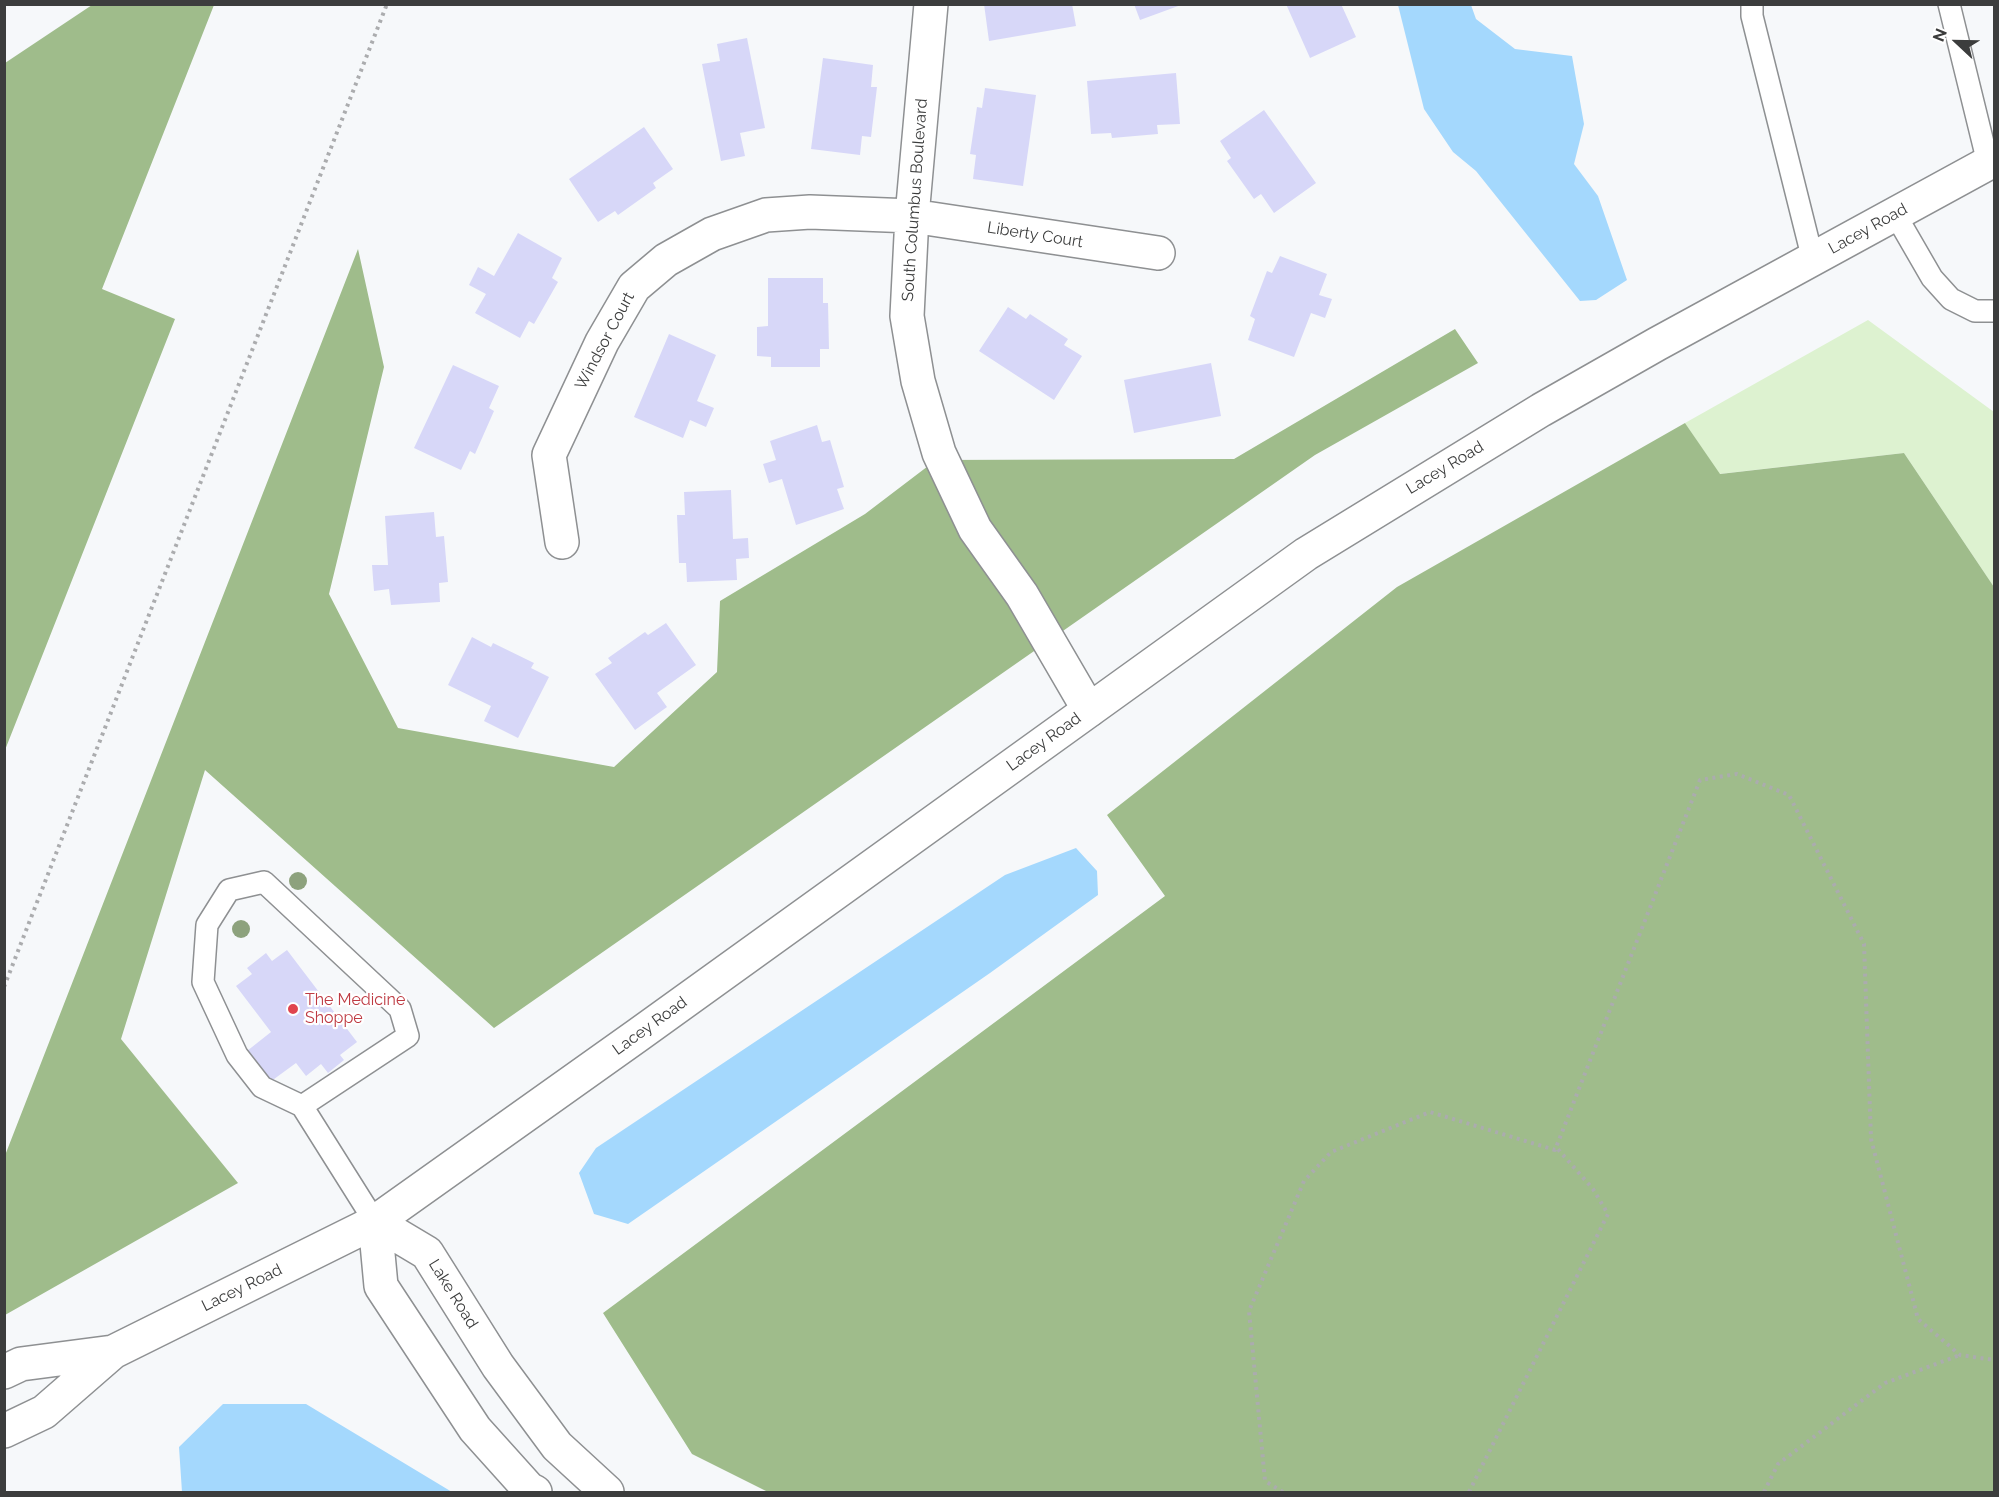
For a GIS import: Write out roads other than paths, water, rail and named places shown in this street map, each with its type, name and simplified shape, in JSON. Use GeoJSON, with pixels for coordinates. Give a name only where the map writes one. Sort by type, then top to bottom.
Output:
{"type":"FeatureCollection","features":[{"type":"Feature","properties":{"kind":"main road","name":"South Columbus Boulevard"},"geometry":{"type":"LineString","coordinates":[[931,4],[912,216],[907,316],[918,381],[939,453],[975,529],[1022,595],[1089,710]]}},
{"type":"Feature","properties":{"kind":"main road","name":"Lacey Road"},"geometry":{"type":"LineString","coordinates":[[4,1431],[44,1412],[113,1352],[375,1222],[1306,554],[1541,410],[1991,161]]}},
{"type":"Feature","properties":{"kind":"main road","name":"Windsor Court"},"geometry":{"type":"LineString","coordinates":[[562,542],[549,455],[602,342],[634,287],[666,260],[712,234],[766,215],[810,212],[912,216]]}},
{"type":"Feature","properties":{"kind":"main road","name":"Liberty Court"},"geometry":{"type":"LineString","coordinates":[[912,216],[1158,254]]}},
{"type":"Feature","properties":{"kind":"main road"},"geometry":{"type":"LineString","coordinates":[[375,1222],[381,1286],[475,1430],[534,1492]]}},
{"type":"Feature","properties":{"kind":"main road","name":"Lake Road"},"geometry":{"type":"LineString","coordinates":[[375,1222],[427,1253],[498,1366],[557,1446],[607,1492]]}},
{"type":"Feature","properties":{"kind":"main road","name":"Lacey Road"},"geometry":{"type":"LineString","coordinates":[[4,1372],[21,1364],[113,1352]]}},
{"type":"Feature","properties":{"kind":"lane"},"geometry":{"type":"LineString","coordinates":[[1752,4],[1752,16],[1813,260]]}},
{"type":"Feature","properties":{"kind":"lane"},"geometry":{"type":"LineString","coordinates":[[1949,4],[1991,161]]}},
{"type":"Feature","properties":{"kind":"lane"},"geometry":{"type":"LineString","coordinates":[[1895,214],[1932,278],[1951,299],[1975,311],[1995,311]]}},
{"type":"Feature","properties":{"kind":"lane"},"geometry":{"type":"LineString","coordinates":[[302,1106],[408,1036],[400,1009],[264,882],[229,890],[207,925],[202,982],[237,1055],[262,1087],[302,1106],[375,1222]]}},
{"type":"Feature","properties":{"kind":"water"},"geometry":{"type":"Polygon","coordinates":[[[1398,5],[1471,5],[1476,19],[1515,49],[1572,56],[1584,124],[1574,164],[1598,196],[1627,280],[1596,300],[1580,301],[1476,171],[1453,152],[1424,109],[1398,5]]]}},
{"type":"Feature","properties":{"kind":"water"},"geometry":{"type":"Polygon","coordinates":[[[1076,848],[1097,871],[1098,895],[990,973],[628,1224],[594,1214],[579,1173],[596,1148],[1005,875],[1076,848]]]}},
{"type":"Feature","properties":{"kind":"water"},"geometry":{"type":"Polygon","coordinates":[[[223,1404],[306,1404],[452,1492],[182,1492],[179,1447],[223,1404]]]}},
{"type":"Feature","properties":{"kind":"place","name":"The Medicine Shoppe"},"geometry":{"type":"Point","coordinates":[293,1009]}}]}
